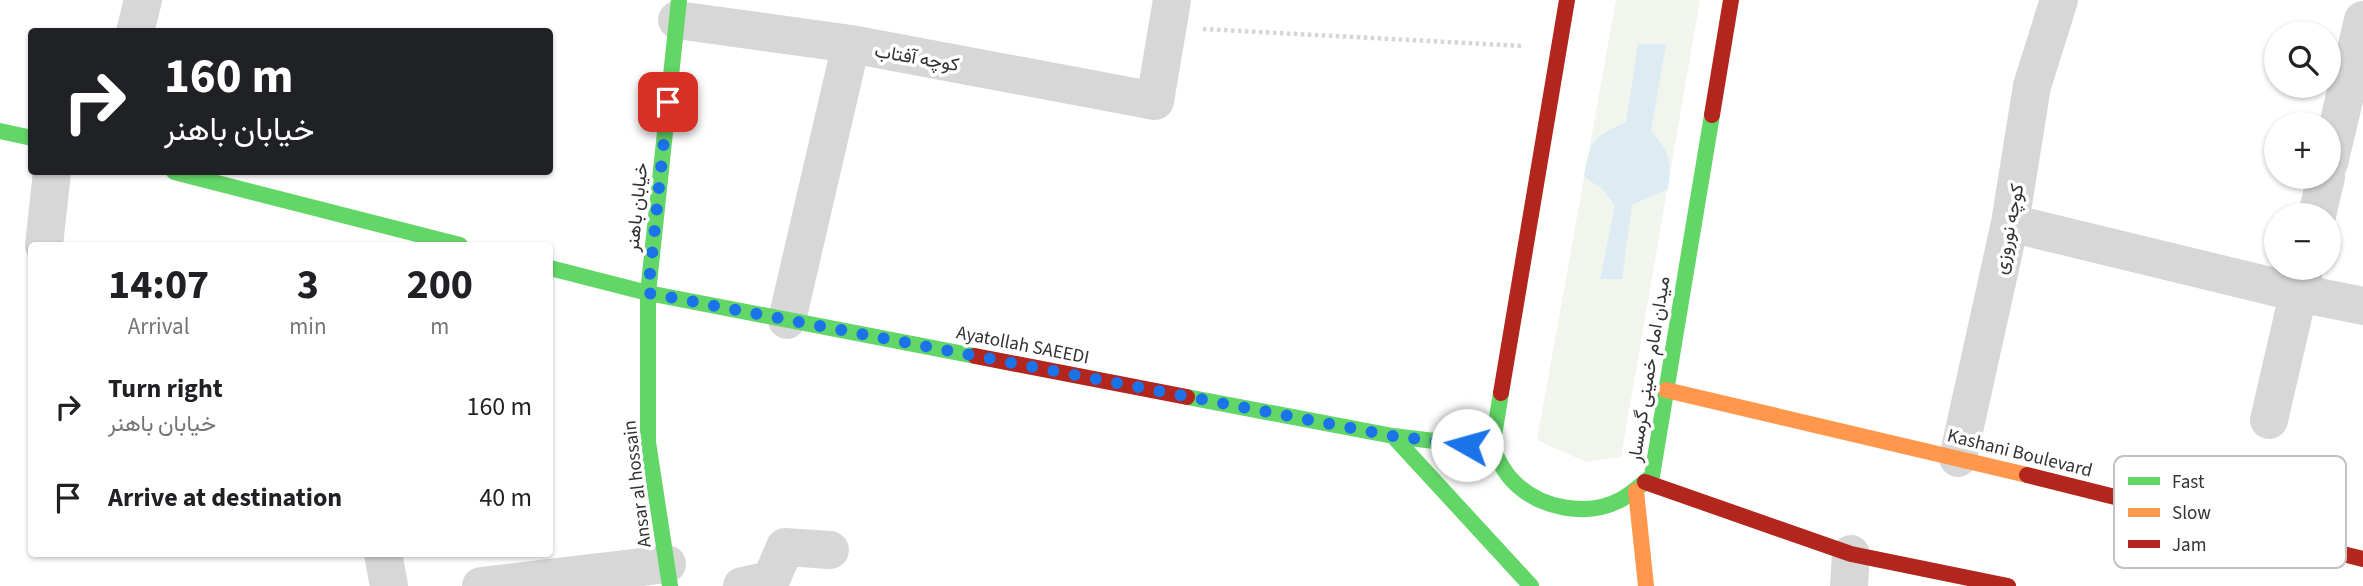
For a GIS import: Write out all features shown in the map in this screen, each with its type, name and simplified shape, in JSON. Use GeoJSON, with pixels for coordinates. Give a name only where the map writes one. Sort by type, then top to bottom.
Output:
{"type":"FeatureCollection","features":[{"type":"Feature","properties":{"kind":"main road"},"geometry":{"type":"LineString","coordinates":[[1492,449],[1567,0]]}},
{"type":"Feature","properties":{"kind":"main road","name":"میدان امام خمینی گرمسار"},"geometry":{"type":"LineString","coordinates":[[1492,449],[1502,468],[1517,484],[1534,497],[1554,506],[1597,508],[1617,502],[1652,476],[1731,0]]}},
{"type":"Feature","properties":{"kind":"main road","name":"خیابان باهنر"},"geometry":{"type":"LineString","coordinates":[[648,293],[678,10]]}},
{"type":"Feature","properties":{"kind":"main road"},"geometry":{"type":"LineString","coordinates":[[0,131],[28,137]]}},
{"type":"Feature","properties":{"kind":"main road"},"geometry":{"type":"LineString","coordinates":[[186,175],[448,242]]}},
{"type":"Feature","properties":{"kind":"main road","name":"Ayatollah SAEEDI"},"geometry":{"type":"LineString","coordinates":[[553,269],[648,293],[787,320],[1393,436],[1492,449]]}},
{"type":"Feature","properties":{"kind":"main road","name":"Ansar al hossain"},"geometry":{"type":"LineString","coordinates":[[648,293],[648,442],[669,575]]}},
{"type":"Feature","properties":{"kind":"main road","name":"Kashani Boulevard"},"geometry":{"type":"LineString","coordinates":[[1666,390],[2114,497]]}},
{"type":"Feature","properties":{"kind":"main road"},"geometry":{"type":"LineString","coordinates":[[1393,436],[1531,586]]}},
{"type":"Feature","properties":{"kind":"main road"},"geometry":{"type":"LineString","coordinates":[[1646,586],[1641,486],[1850,570],[2008,586]]}},
{"type":"Feature","properties":{"kind":"main road","name":"Kashani Boulevard"},"geometry":{"type":"LineString","coordinates":[[2346,555],[2363,559]]}},
{"type":"Feature","properties":{"kind":"street"},"geometry":{"type":"LineString","coordinates":[[136,28],[143,0]]}},
{"type":"Feature","properties":{"kind":"street","name":"کوچه نوروزی"},"geometry":{"type":"LineString","coordinates":[[1958,458],[2010,223],[2032,86],[2059,0]]}},
{"type":"Feature","properties":{"kind":"street","name":"کوچه آفتاب"},"geometry":{"type":"LineString","coordinates":[[678,10],[1155,101],[1170,14]]}},
{"type":"Feature","properties":{"kind":"street"},"geometry":{"type":"LineString","coordinates":[[2341,113],[2363,20]]}},
{"type":"Feature","properties":{"kind":"street"},"geometry":{"type":"LineString","coordinates":[[787,320],[852,44]]}},
{"type":"Feature","properties":{"kind":"street"},"geometry":{"type":"LineString","coordinates":[[44,242],[52,175]]}},
{"type":"Feature","properties":{"kind":"street"},"geometry":{"type":"LineString","coordinates":[[2010,223],[2264,273]]}},
{"type":"Feature","properties":{"kind":"street"},"geometry":{"type":"LineString","coordinates":[[2269,420],[2302,280],[2363,306]]}},
{"type":"Feature","properties":{"kind":"street"},"geometry":{"type":"LineString","coordinates":[[742,586],[771,580],[785,547],[830,550]]}},
{"type":"Feature","properties":{"kind":"street"},"geometry":{"type":"LineString","coordinates":[[384,557],[389,586]]}},
{"type":"Feature","properties":{"kind":"street"},"geometry":{"type":"LineString","coordinates":[[492,585],[669,575]]}},
{"type":"Feature","properties":{"kind":"path"},"geometry":{"type":"LineString","coordinates":[[1170,14],[1559,48]]}},
{"type":"Feature","properties":{"kind":"shaded area"},"geometry":{"type":"Polygon","coordinates":[[[1616,0],[1700,0],[1621,457],[1586,462],[1537,440],[1616,0]]]}},
{"type":"Feature","properties":{"kind":"shaded area"},"geometry":{"type":"Polygon","coordinates":[[[1638,44],[1666,44],[1651,131],[1668,157],[1668,189],[1632,205],[1622,279],[1600,279],[1615,205],[1603,190],[1584,176],[1595,141],[1626,122],[1638,44]]]}},
{"type":"Feature","properties":{"kind":"traffic: fast"},"geometry":{"type":"LineString","coordinates":[[670,586],[648,442],[648,293],[679,0]]}},
{"type":"Feature","properties":{"kind":"traffic: fast"},"geometry":{"type":"LineString","coordinates":[[1501,393],[1492,448],[1509,476],[1536,498],[1564,508],[1594,508],[1622,499],[1652,476],[1712,115]]}},
{"type":"Feature","properties":{"kind":"traffic: fast"},"geometry":{"type":"LineString","coordinates":[[0,131],[28,137]]}},
{"type":"Feature","properties":{"kind":"traffic: fast"},"geometry":{"type":"LineString","coordinates":[[186,175],[448,242]]}},
{"type":"Feature","properties":{"kind":"traffic: fast"},"geometry":{"type":"LineString","coordinates":[[553,269],[648,293],[975,356]]}},
{"type":"Feature","properties":{"kind":"traffic: fast"},"geometry":{"type":"LineString","coordinates":[[1187,397],[1393,436],[1492,448]]}},
{"type":"Feature","properties":{"kind":"traffic: fast"},"geometry":{"type":"LineString","coordinates":[[1393,436],[1531,586]]}},
{"type":"Feature","properties":{"kind":"traffic: slow"},"geometry":{"type":"LineString","coordinates":[[1666,390],[2027,475]]}},
{"type":"Feature","properties":{"kind":"traffic: slow"},"geometry":{"type":"LineString","coordinates":[[1636,491],[1646,586]]}},
{"type":"Feature","properties":{"kind":"traffic: jam"},"geometry":{"type":"LineString","coordinates":[[1501,393],[1567,0]]}},
{"type":"Feature","properties":{"kind":"traffic: jam"},"geometry":{"type":"LineString","coordinates":[[1712,115],[1731,0]]}},
{"type":"Feature","properties":{"kind":"traffic: jam"},"geometry":{"type":"LineString","coordinates":[[975,356],[1187,397]]}},
{"type":"Feature","properties":{"kind":"traffic: jam"},"geometry":{"type":"LineString","coordinates":[[2027,475],[2114,497]]}},
{"type":"Feature","properties":{"kind":"traffic: jam"},"geometry":{"type":"LineString","coordinates":[[1645,482],[1851,554],[2008,586]]}},
{"type":"Feature","properties":{"kind":"traffic: jam"},"geometry":{"type":"LineString","coordinates":[[2346,555],[2363,559]]}},
{"type":"Feature","properties":{"kind":"route"},"geometry":{"type":"LineString","coordinates":[[668,102],[648,293],[1393,436],[1467,445]]}}]}
